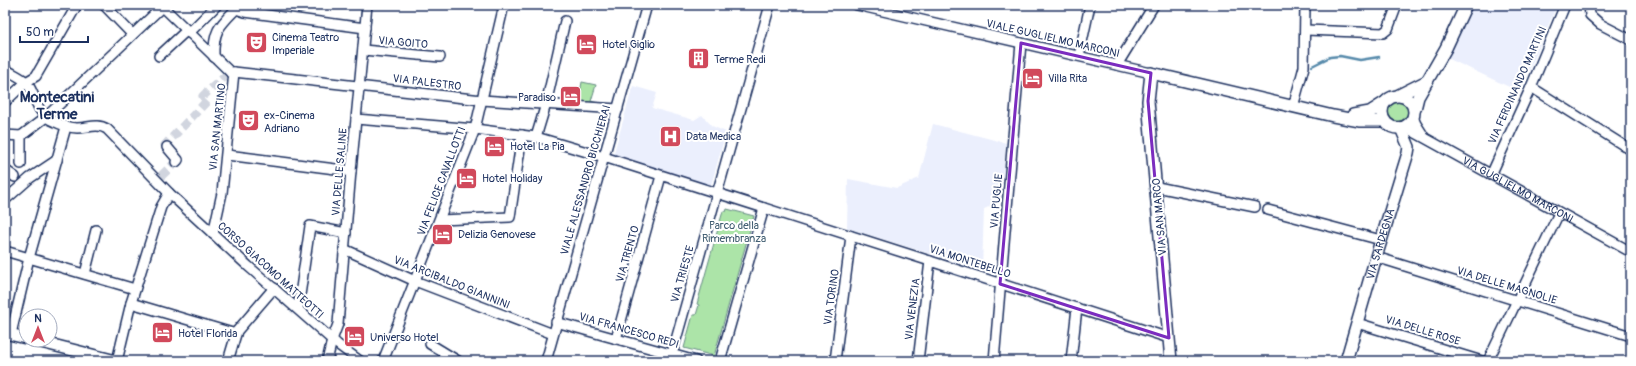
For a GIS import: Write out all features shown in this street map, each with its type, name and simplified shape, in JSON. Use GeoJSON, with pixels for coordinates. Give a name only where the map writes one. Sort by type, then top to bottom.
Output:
{"type":"FeatureCollection","features":[{"type":"Feature","properties":{"kind":"main road"},"geometry":{"type":"LineString","coordinates":[[1151,73],[1332,116],[1360,120],[1384,121],[1392,127],[1403,127],[1410,123],[1418,97],[1446,48],[1466,5]]}},
{"type":"Feature","properties":{"kind":"main road","name":"VIA SAN MARCO"},"geometry":{"type":"LineString","coordinates":[[1151,73],[1148,101],[1157,187],[1171,361]]}},
{"type":"Feature","properties":{"kind":"main road"},"geometry":{"type":"LineString","coordinates":[[1332,116],[1365,114],[1384,103],[1390,97],[1399,95],[1427,80]]}},
{"type":"Feature","properties":{"kind":"main road","name":"VIA GUGLIELMO MARCONI"},"geometry":{"type":"LineString","coordinates":[[1399,95],[1409,99],[1414,113]]}},
{"type":"Feature","properties":{"kind":"main road"},"geometry":{"type":"LineString","coordinates":[[1384,103],[1381,112],[1384,121]]}},
{"type":"Feature","properties":{"kind":"main road","name":"VIA SARDEGNA"},"geometry":{"type":"LineString","coordinates":[[1346,361],[1408,153],[1409,147],[1403,127]]}},
{"type":"Feature","properties":{"kind":"main road"},"geometry":{"type":"LineString","coordinates":[[8,334],[18,336]]}},
{"type":"Feature","properties":{"kind":"main road"},"geometry":{"type":"LineString","coordinates":[[58,346],[116,361]]}},
{"type":"Feature","properties":{"kind":"street"},"geometry":{"type":"LineString","coordinates":[[5,102],[26,82],[36,76],[77,5]]}},
{"type":"Feature","properties":{"kind":"street"},"geometry":{"type":"LineString","coordinates":[[104,5],[132,34]]}},
{"type":"Feature","properties":{"kind":"street"},"geometry":{"type":"LineString","coordinates":[[159,56],[217,5]]}},
{"type":"Feature","properties":{"kind":"street","name":"VIA DELLE SALINE"},"geometry":{"type":"LineString","coordinates":[[327,361],[338,324],[367,5]]}},
{"type":"Feature","properties":{"kind":"street","name":"VIA FELICE CAVALLOTTI"},"geometry":{"type":"LineString","coordinates":[[383,361],[475,129],[504,5]]}},
{"type":"Feature","properties":{"kind":"street","name":"VIALE ALESSANDRO BICCHIERAI"},"geometry":{"type":"LineString","coordinates":[[546,361],[647,5]]}},
{"type":"Feature","properties":{"kind":"street","name":"VIA TRIESTE"},"geometry":{"type":"LineString","coordinates":[[671,358],[770,5]]}},
{"type":"Feature","properties":{"kind":"street","name":"VIALE GUGLIELMO MARCONI"},"geometry":{"type":"LineString","coordinates":[[857,5],[1151,73]]}},
{"type":"Feature","properties":{"kind":"street"},"geometry":{"type":"LineString","coordinates":[[1079,56],[1090,5]]}},
{"type":"Feature","properties":{"kind":"street"},"geometry":{"type":"LineString","coordinates":[[1117,65],[1154,5]]}},
{"type":"Feature","properties":{"kind":"street"},"geometry":{"type":"LineString","coordinates":[[1293,107],[1304,67],[1306,30],[1305,5]]}},
{"type":"Feature","properties":{"kind":"street"},"geometry":{"type":"LineString","coordinates":[[1306,30],[1383,33],[1388,29],[1397,5]]}},
{"type":"Feature","properties":{"kind":"street","name":"VIA FERDINANDO MARTINI"},"geometry":{"type":"LineString","coordinates":[[1491,175],[1531,87],[1565,5]]}},
{"type":"Feature","properties":{"kind":"street"},"geometry":{"type":"LineString","coordinates":[[1589,5],[1590,15],[1600,24],[1631,40]]}},
{"type":"Feature","properties":{"kind":"street"},"geometry":{"type":"LineString","coordinates":[[5,136],[21,136],[46,117],[163,6]]}},
{"type":"Feature","properties":{"kind":"street","name":"VIA SAN MARTINO"},"geometry":{"type":"LineString","coordinates":[[163,6],[230,72],[234,72],[227,155],[222,193],[213,234]]}},
{"type":"Feature","properties":{"kind":"street"},"geometry":{"type":"LineString","coordinates":[[214,57],[215,38],[218,27],[234,7],[245,12],[365,28]]}},
{"type":"Feature","properties":{"kind":"street"},"geometry":{"type":"LineString","coordinates":[[536,137],[546,104],[565,21]]}},
{"type":"Feature","properties":{"kind":"street","name":"VIA PUGLIE"},"geometry":{"type":"LineString","coordinates":[[994,361],[1021,43]]}},
{"type":"Feature","properties":{"kind":"street","name":"VIA GOITO"},"geometry":{"type":"LineString","coordinates":[[363,50],[440,57]]}},
{"type":"Feature","properties":{"kind":"street"},"geometry":{"type":"LineString","coordinates":[[5,69],[26,82],[37,106],[46,117],[66,127],[59,163],[49,187],[8,334]]}},
{"type":"Feature","properties":{"kind":"street","name":"VIA PALESTRO"},"geometry":{"type":"LineString","coordinates":[[234,72],[482,100],[618,109]]}},
{"type":"Feature","properties":{"kind":"street"},"geometry":{"type":"LineString","coordinates":[[1531,87],[1631,150]]}},
{"type":"Feature","properties":{"kind":"street","name":"VIA GUGLIELMO MARCONI"},"geometry":{"type":"LineString","coordinates":[[1414,113],[1416,124],[1424,136],[1491,175],[1631,252]]}},
{"type":"Feature","properties":{"kind":"street"},"geometry":{"type":"LineString","coordinates":[[356,119],[475,129],[536,137],[604,157]]}},
{"type":"Feature","properties":{"kind":"street","name":"CORSO GIACOMO MATTEOTTI"},"geometry":{"type":"LineString","coordinates":[[66,127],[75,128],[98,125],[107,128],[159,178],[169,193],[213,234],[332,340],[360,361]]}},
{"type":"Feature","properties":{"kind":"street"},"geometry":{"type":"LineString","coordinates":[[1403,127],[1424,136]]}},
{"type":"Feature","properties":{"kind":"street"},"geometry":{"type":"LineString","coordinates":[[440,220],[510,216],[522,135]]}},
{"type":"Feature","properties":{"kind":"street"},"geometry":{"type":"LineString","coordinates":[[21,136],[21,164]]}},
{"type":"Feature","properties":{"kind":"street"},"geometry":{"type":"LineString","coordinates":[[167,147],[178,160],[176,162]]}},
{"type":"Feature","properties":{"kind":"street"},"geometry":{"type":"LineString","coordinates":[[227,155],[351,171]]}},
{"type":"Feature","properties":{"kind":"street","name":"VIA MONTEBELLO"},"geometry":{"type":"LineString","coordinates":[[604,157],[1169,338]]}},
{"type":"Feature","properties":{"kind":"street"},"geometry":{"type":"LineString","coordinates":[[5,200],[30,178],[59,163]]}},
{"type":"Feature","properties":{"kind":"street"},"geometry":{"type":"LineString","coordinates":[[5,170],[15,177]]}},
{"type":"Feature","properties":{"kind":"street","name":"VIA TRENTO"},"geometry":{"type":"LineString","coordinates":[[616,339],[661,176]]}},
{"type":"Feature","properties":{"kind":"street"},"geometry":{"type":"LineString","coordinates":[[1157,187],[1255,208]]}},
{"type":"Feature","properties":{"kind":"street"},"geometry":{"type":"LineString","coordinates":[[116,361],[131,303],[161,206],[169,193]]}},
{"type":"Feature","properties":{"kind":"street"},"geometry":{"type":"LineString","coordinates":[[720,361],[764,208]]}},
{"type":"Feature","properties":{"kind":"street"},"geometry":{"type":"LineString","coordinates":[[1268,210],[1381,240]]}},
{"type":"Feature","properties":{"kind":"street"},"geometry":{"type":"LineString","coordinates":[[1488,361],[1559,213]]}},
{"type":"Feature","properties":{"kind":"street"},"geometry":{"type":"LineString","coordinates":[[298,310],[310,226],[346,233]]}},
{"type":"Feature","properties":{"kind":"street"},"geometry":{"type":"LineString","coordinates":[[85,274],[96,230]]}},
{"type":"Feature","properties":{"kind":"street","name":"VIA TORINO"},"geometry":{"type":"LineString","coordinates":[[834,361],[851,236]]}},
{"type":"Feature","properties":{"kind":"street","name":"VIA ARCIBALDO GIANNINI"},"geometry":{"type":"LineString","coordinates":[[344,249],[415,281],[553,334]]}},
{"type":"Feature","properties":{"kind":"street"},"geometry":{"type":"LineString","coordinates":[[5,251],[136,289]]}},
{"type":"Feature","properties":{"kind":"street","name":"VIA DELLE MAGNOLIE"},"geometry":{"type":"LineString","coordinates":[[1376,257],[1631,336]]}},
{"type":"Feature","properties":{"kind":"street","name":"VIA VENEZIA"},"geometry":{"type":"LineString","coordinates":[[918,361],[930,261]]}},
{"type":"Feature","properties":{"kind":"street"},"geometry":{"type":"LineString","coordinates":[[228,361],[237,331],[274,288]]}},
{"type":"Feature","properties":{"kind":"street"},"geometry":{"type":"LineString","coordinates":[[131,303],[236,334]]}},
{"type":"Feature","properties":{"kind":"street"},"geometry":{"type":"LineString","coordinates":[[1071,361],[1077,308]]}},
{"type":"Feature","properties":{"kind":"street","name":"VIA FRANCESCO REDI"},"geometry":{"type":"LineString","coordinates":[[556,322],[616,339],[671,358],[696,361]]}},
{"type":"Feature","properties":{"kind":"street","name":"VIA DELLE ROSE"},"geometry":{"type":"LineString","coordinates":[[1357,323],[1482,361]]}},
{"type":"Feature","properties":{"kind":"street"},"geometry":{"type":"LineString","coordinates":[[430,344],[458,361]]}},
{"type":"Feature","properties":{"kind":"highlighted area"},"geometry":{"type":"Polygon","coordinates":[[[1021,43],[1151,73],[1148,101],[1169,338],[1000,284],[1021,43]]]}},
{"type":"Feature","properties":{"kind":"shaded area"},"geometry":{"type":"Polygon","coordinates":[[[1471,5],[1557,5],[1520,92],[1447,58],[1471,5]]]}},
{"type":"Feature","properties":{"kind":"shaded area","name":"Data Medica"},"geometry":{"type":"Polygon","coordinates":[[[633,86],[657,93],[652,108],[694,120],[702,115],[712,126],[726,132],[711,186],[613,156],[633,86]]]}},
{"type":"Feature","properties":{"kind":"shaded area"},"geometry":{"type":"Polygon","coordinates":[[[933,124],[1006,143],[1001,202],[984,209],[982,270],[847,228],[848,179],[897,188],[919,178],[933,124]]]}},
{"type":"Feature","properties":{"kind":"green space"},"geometry":{"type":"Polygon","coordinates":[[[582,82],[596,85],[591,101],[608,106],[578,104],[582,82]]]}},
{"type":"Feature","properties":{"kind":"green space"},"geometry":{"type":"Polygon","coordinates":[[[1398,101],[1405,104],[1408,111],[1405,118],[1398,121],[1391,118],[1388,111],[1391,104],[1398,101]]]}},
{"type":"Feature","properties":{"kind":"green space","name":"Parco della Rimembranza"},"geometry":{"type":"Polygon","coordinates":[[[727,209],[754,216],[714,356],[684,348],[693,315],[696,315],[699,305],[697,304],[723,211],[726,212],[727,209]]]}},
{"type":"Feature","properties":{"kind":"waterway"},"geometry":{"type":"LineString","coordinates":[[1312,66],[1330,57],[1340,56],[1360,60],[1379,57]]}},
{"type":"Feature","properties":{"kind":"tunnel"},"geometry":{"type":"LineString","coordinates":[[167,147],[165,145],[207,101],[203,96],[230,72]]}},
{"type":"Feature","properties":{"kind":"tunnel"},"geometry":{"type":"LineString","coordinates":[[161,176],[176,162]]}},
{"type":"Feature","properties":{"kind":"place","name":"Cinema Teatro Imperiale"},"geometry":{"type":"Point","coordinates":[256,43]}},
{"type":"Feature","properties":{"kind":"place","name":"Hotel Giglio"},"geometry":{"type":"Point","coordinates":[586,44]}},
{"type":"Feature","properties":{"kind":"place","name":"Terme Redi"},"geometry":{"type":"Point","coordinates":[698,59]}},
{"type":"Feature","properties":{"kind":"place","name":"Villa Rita"},"geometry":{"type":"Point","coordinates":[1033,78]}},
{"type":"Feature","properties":{"kind":"place","name":"Paradiso"},"geometry":{"type":"Point","coordinates":[571,97]}},
{"type":"Feature","properties":{"kind":"place","name":"ex-Cinema Adriano"},"geometry":{"type":"Point","coordinates":[248,121]}},
{"type":"Feature","properties":{"kind":"place","name":"Data Medica"},"geometry":{"type":"Point","coordinates":[671,136]}},
{"type":"Feature","properties":{"kind":"place","name":"Hotel La Pia"},"geometry":{"type":"Point","coordinates":[495,146]}},
{"type":"Feature","properties":{"kind":"place","name":"Hotel Holiday"},"geometry":{"type":"Point","coordinates":[466,178]}},
{"type":"Feature","properties":{"kind":"place","name":"Delizia Genovese"},"geometry":{"type":"Point","coordinates":[443,234]}},
{"type":"Feature","properties":{"kind":"place","name":"Hotel Florida"},"geometry":{"type":"Point","coordinates":[162,333]}},
{"type":"Feature","properties":{"kind":"place","name":"Universo Hotel"},"geometry":{"type":"Point","coordinates":[355,337]}},
{"type":"Feature","properties":{"kind":"district","name":"Montecatini Terme"},"geometry":{"type":"Point","coordinates":[57,106]}}]}
